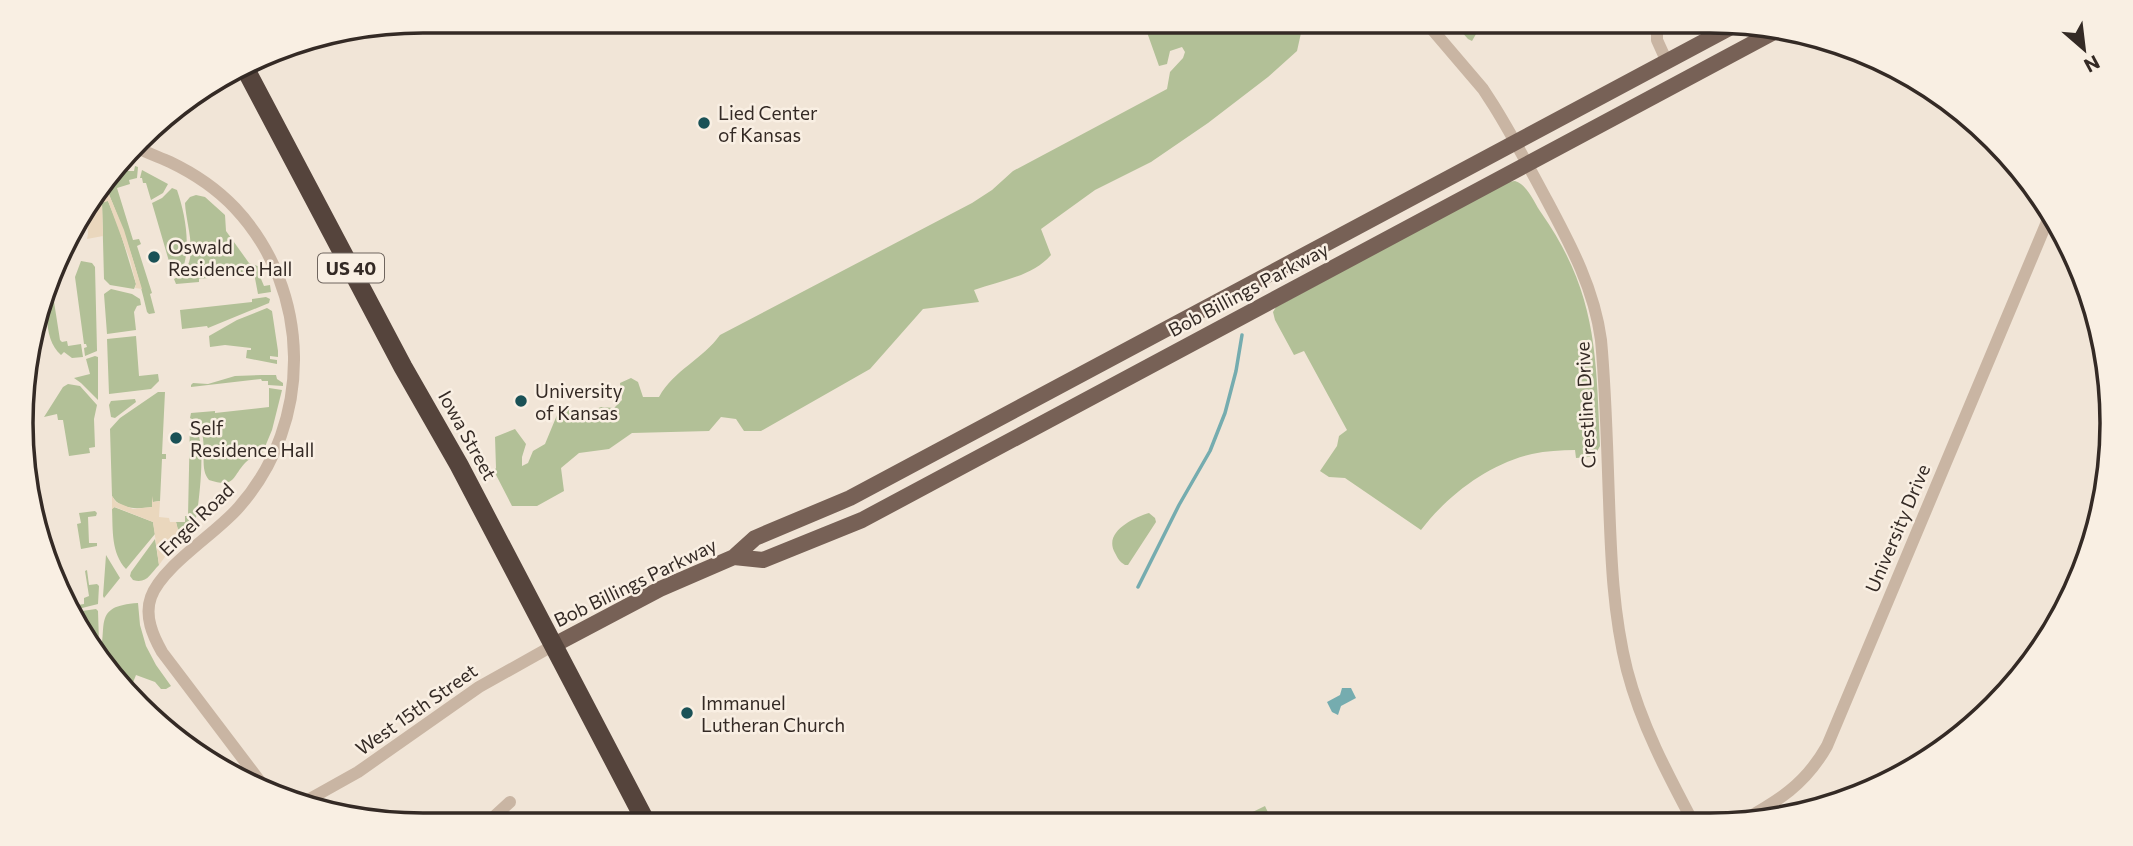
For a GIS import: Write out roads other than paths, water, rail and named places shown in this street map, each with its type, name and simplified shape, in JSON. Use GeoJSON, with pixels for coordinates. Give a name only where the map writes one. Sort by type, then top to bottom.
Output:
{"type":"FeatureCollection","features":[{"type":"Feature","properties":{"kind":"highway","name":"Iowa Street"},"geometry":{"type":"LineString","coordinates":[[248,74],[403,367],[459,465],[641,813]]}},
{"type":"Feature","properties":{"kind":"main road","name":"Bob Billings Parkway"},"geometry":{"type":"LineString","coordinates":[[554,645],[660,590],[734,557],[755,538],[850,498],[1720,33]]}},
{"type":"Feature","properties":{"kind":"main road","name":"Bob Billings Parkway"},"geometry":{"type":"LineString","coordinates":[[734,557],[763,560],[862,520],[1764,37]]}},
{"type":"Feature","properties":{"kind":"street","name":"Crestline Drive"},"geometry":{"type":"LineString","coordinates":[[1435,33],[1483,89],[1515,142],[1576,257],[1595,306],[1603,360],[1611,555],[1622,646],[1645,724],[1688,813]]}},
{"type":"Feature","properties":{"kind":"street"},"geometry":{"type":"LineString","coordinates":[[1657,33],[1657,40],[1667,62]]}},
{"type":"Feature","properties":{"kind":"street","name":"Engel Road"},"geometry":{"type":"LineString","coordinates":[[144,151],[196,177],[234,207],[265,249],[289,306],[295,355],[292,400],[284,431],[272,459],[239,507],[157,584],[149,606],[153,635],[162,652],[255,775]]}},
{"type":"Feature","properties":{"kind":"street","name":"University Drive"},"geometry":{"type":"LineString","coordinates":[[1765,808],[1796,788],[1827,747],[2046,225]]}},
{"type":"Feature","properties":{"kind":"street","name":"West 15th Street"},"geometry":{"type":"LineString","coordinates":[[314,797],[358,772],[479,687],[554,645]]}},
{"type":"Feature","properties":{"kind":"street"},"geometry":{"type":"LineString","coordinates":[[498,813],[510,802]]}},
{"type":"Feature","properties":{"kind":"water"},"geometry":{"type":"Polygon","coordinates":[[[1342,688],[1351,688],[1356,698],[1341,706],[1338,715],[1332,712],[1327,702],[1340,695],[1342,688]]]}},
{"type":"Feature","properties":{"kind":"waterway"},"geometry":{"type":"LineString","coordinates":[[1138,587],[1179,505],[1210,451],[1225,413],[1242,335]]}},
{"type":"Feature","properties":{"kind":"place","name":"Lied Center of Kansas"},"geometry":{"type":"Point","coordinates":[704,123]}},
{"type":"Feature","properties":{"kind":"place","name":"Oswald Residence Hall"},"geometry":{"type":"Point","coordinates":[154,257]}},
{"type":"Feature","properties":{"kind":"place","name":"University of Kansas"},"geometry":{"type":"Point","coordinates":[521,401]}},
{"type":"Feature","properties":{"kind":"place","name":"Self Residence Hall"},"geometry":{"type":"Point","coordinates":[176,438]}},
{"type":"Feature","properties":{"kind":"place","name":"Immanuel Lutheran Church"},"geometry":{"type":"Point","coordinates":[687,713]}}]}
